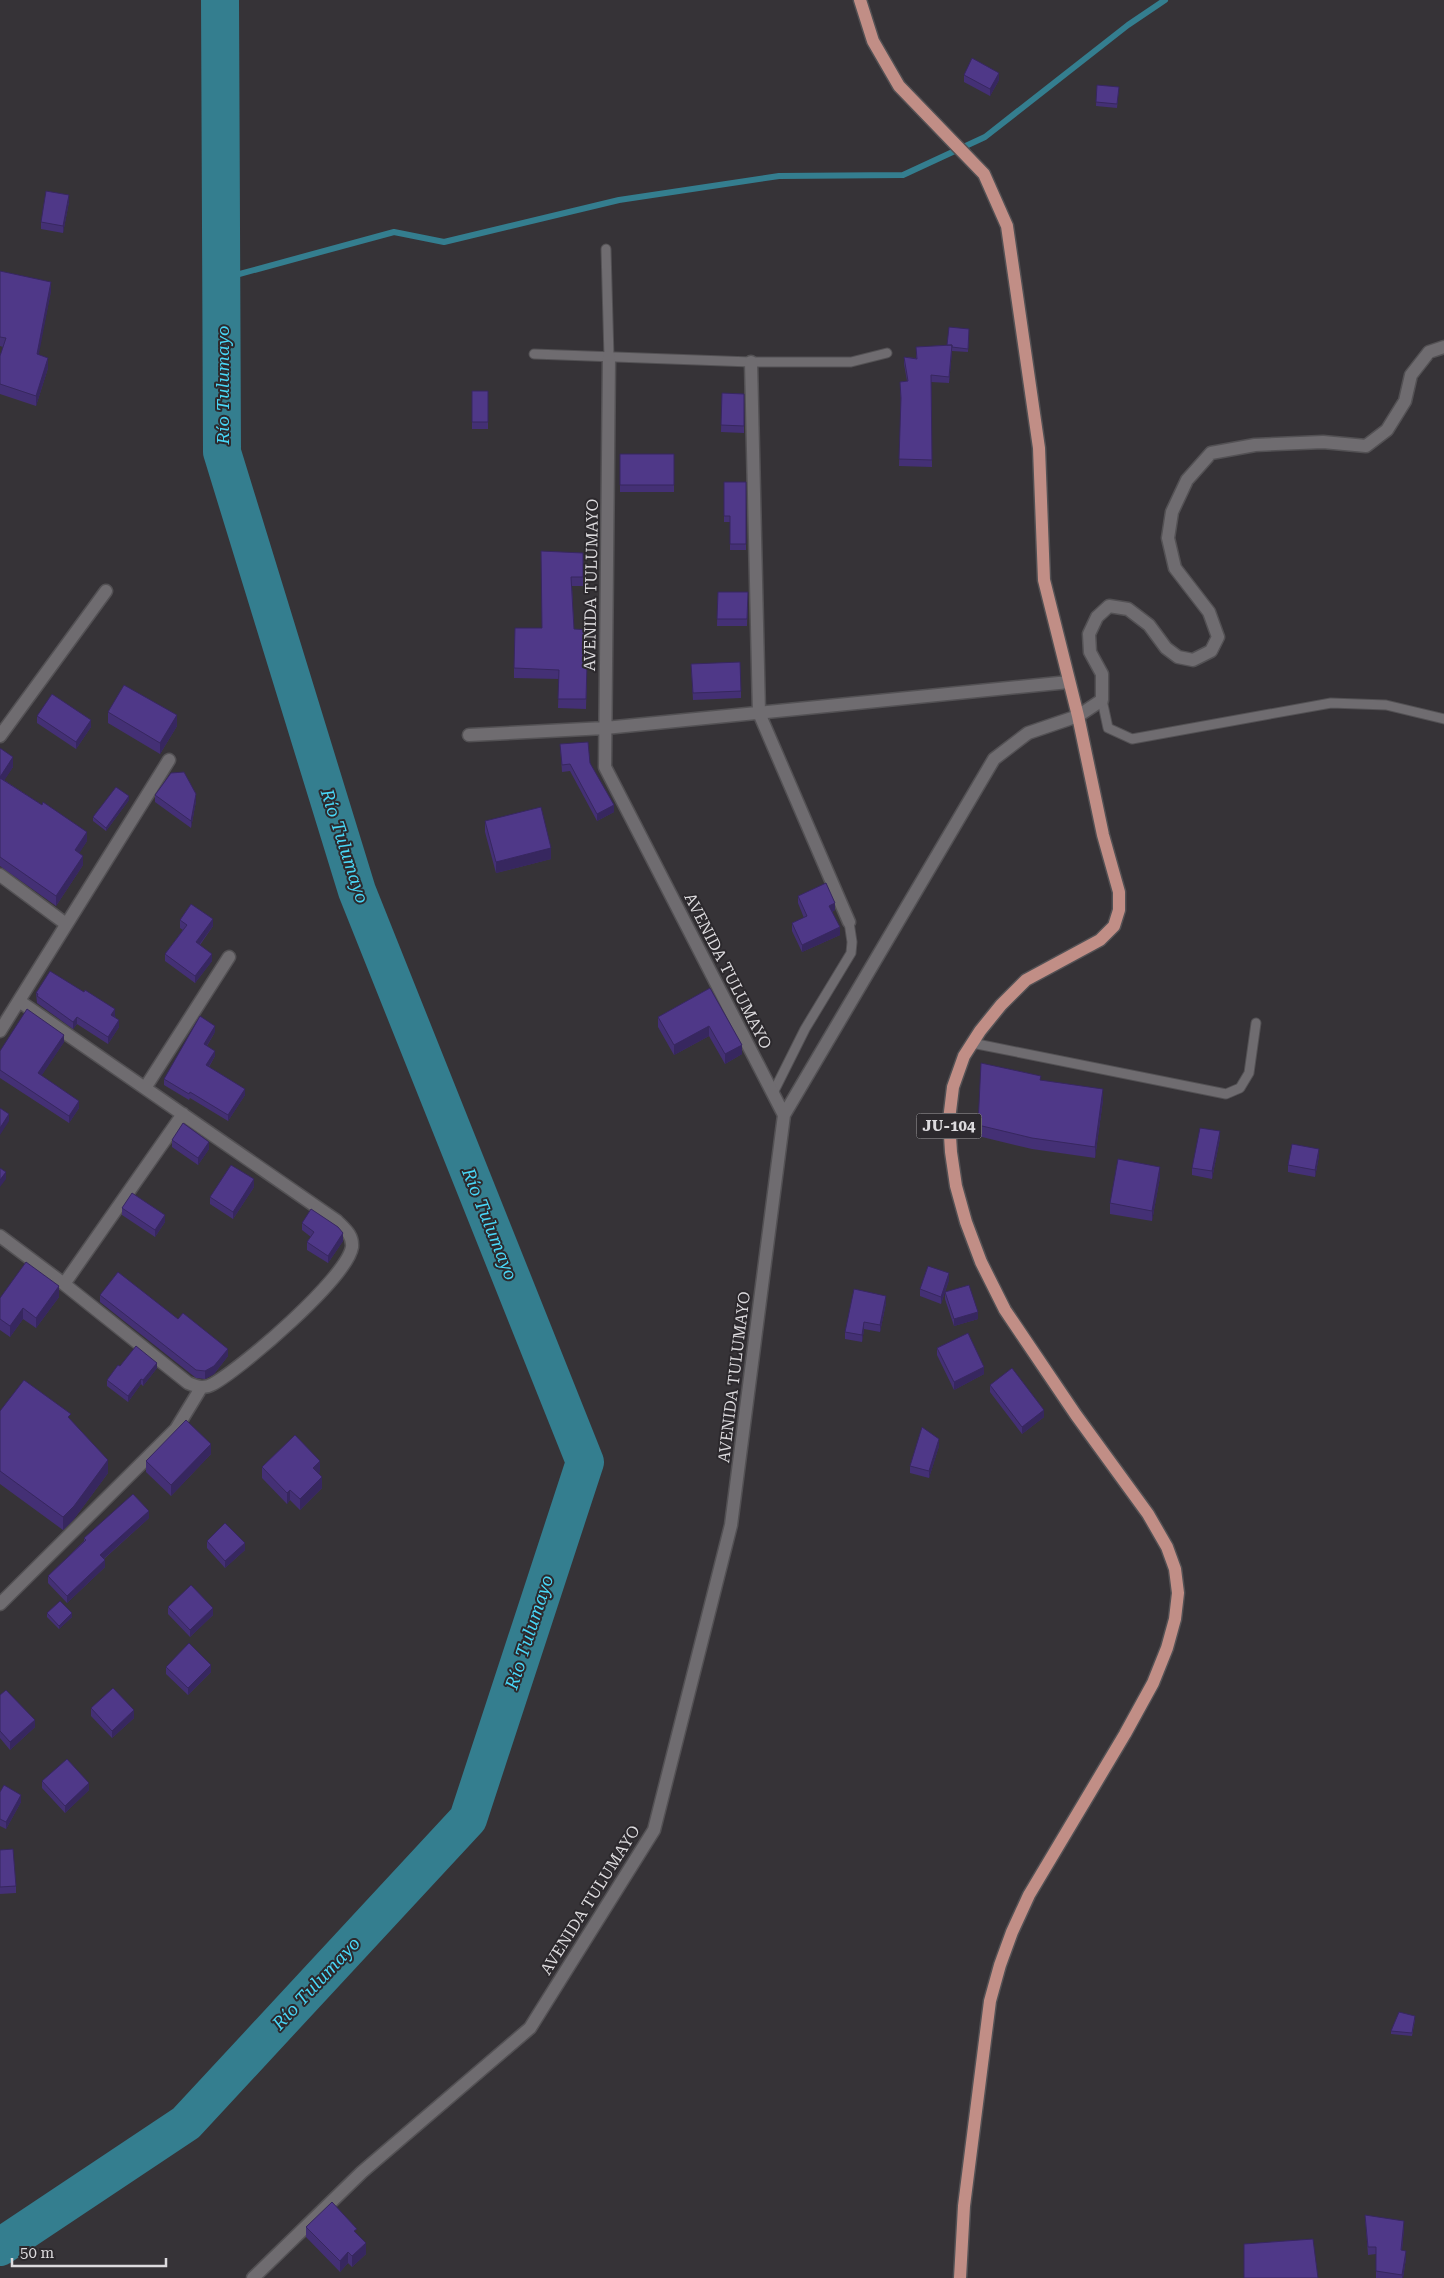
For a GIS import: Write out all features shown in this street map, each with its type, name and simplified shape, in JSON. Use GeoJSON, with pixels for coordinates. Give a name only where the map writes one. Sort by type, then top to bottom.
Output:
{"type":"FeatureCollection","features":[{"type":"Feature","properties":{"kind":"main road","name":"JU-104"},"geometry":{"type":"LineString","coordinates":[[860,0],[873,40],[899,86],[984,174],[1007,226],[1039,448],[1044,580],[1078,716],[1103,835],[1119,892],[1119,910],[1114,926],[1100,940],[1026,980],[1001,1006],[964,1056],[953,1087],[949,1120],[950,1152],[956,1186],[966,1222],[981,1262],[1005,1310],[1076,1415],[1148,1514],[1167,1547],[1175,1569],[1178,1593],[1175,1619],[1168,1648],[1153,1683],[1125,1734],[1029,1895],[1012,1932],[1000,1965],[990,2001],[965,2196],[960,2278]]}},
{"type":"Feature","properties":{"kind":"street"},"geometry":{"type":"LineString","coordinates":[[784,1115],[994,759],[1028,733],[1078,716],[1102,700],[1102,674],[1090,652],[1089,634],[1097,617],[1109,606],[1128,609],[1149,626],[1166,648],[1178,656],[1192,660],[1211,651],[1218,637],[1209,612],[1175,568],[1168,538],[1172,512],[1187,480],[1211,452],[1255,445],[1323,442],[1366,446],[1387,430],[1405,401],[1411,375],[1429,352],[1444,347]]}},
{"type":"Feature","properties":{"kind":"street","name":"AVENIDA TULUMAYO"},"geometry":{"type":"LineString","coordinates":[[253,2278],[362,2172],[530,2028],[654,1830],[731,1525],[784,1115],[605,767],[609,357]]}},
{"type":"Feature","properties":{"kind":"street"},"geometry":{"type":"LineString","coordinates":[[751,362],[759,713],[849,922]]}},
{"type":"Feature","properties":{"kind":"street"},"geometry":{"type":"LineString","coordinates":[[0,736],[106,591]]}},
{"type":"Feature","properties":{"kind":"street"},"geometry":{"type":"LineString","coordinates":[[469,734],[605,728],[1069,682]]}},
{"type":"Feature","properties":{"kind":"street"},"geometry":{"type":"LineString","coordinates":[[0,1031],[169,760]]}},
{"type":"Feature","properties":{"kind":"street"},"geometry":{"type":"LineString","coordinates":[[0,875],[66,924]]}},
{"type":"Feature","properties":{"kind":"street"},"geometry":{"type":"LineString","coordinates":[[145,1088],[229,957]]}},
{"type":"Feature","properties":{"kind":"street"},"geometry":{"type":"LineString","coordinates":[[0,1236],[64,1284],[188,1383],[201,1388],[213,1384],[248,1358],[309,1306],[346,1260],[352,1247],[351,1235],[338,1221],[19,1001]]}},
{"type":"Feature","properties":{"kind":"street"},"geometry":{"type":"LineString","coordinates":[[64,1284],[183,1114]]}},
{"type":"Feature","properties":{"kind":"street"},"geometry":{"type":"LineString","coordinates":[[0,1604],[176,1429],[201,1388]]}},
{"type":"Feature","properties":{"kind":"lane"},"geometry":{"type":"LineString","coordinates":[[606,249],[609,357]]}},
{"type":"Feature","properties":{"kind":"lane"},"geometry":{"type":"LineString","coordinates":[[534,354],[751,362],[851,362],[887,352]]}},
{"type":"Feature","properties":{"kind":"lane"},"geometry":{"type":"LineString","coordinates":[[1102,700],[1108,728],[1132,739],[1331,703],[1386,705],[1444,719]]}},
{"type":"Feature","properties":{"kind":"lane"},"geometry":{"type":"LineString","coordinates":[[773,1093],[813,1013],[851,953],[852,942],[849,922]]}},
{"type":"Feature","properties":{"kind":"lane"},"geometry":{"type":"LineString","coordinates":[[972,1043],[1226,1094],[1240,1088],[1249,1073],[1256,1023]]}},
{"type":"Feature","properties":{"kind":"building"},"geometry":{"type":"Polygon","coordinates":[[[972,58],[999,73],[990,89],[964,75],[972,58]]]}},
{"type":"Feature","properties":{"kind":"building"},"geometry":{"type":"Polygon","coordinates":[[[1097,85],[1119,87],[1117,104],[1096,102],[1097,85]]]}},
{"type":"Feature","properties":{"kind":"building"},"geometry":{"type":"Polygon","coordinates":[[[46,191],[69,195],[63,226],[41,222],[46,191]]]}},
{"type":"Feature","properties":{"kind":"building"},"geometry":{"type":"Polygon","coordinates":[[[0,271],[51,282],[37,354],[48,358],[36,396],[0,384],[0,356],[6,338],[0,337],[0,271]]]}},
{"type":"Feature","properties":{"kind":"building"},"geometry":{"type":"Polygon","coordinates":[[[949,327],[969,329],[968,349],[947,345],[949,327]]]}},
{"type":"Feature","properties":{"kind":"building"},"geometry":{"type":"Polygon","coordinates":[[[952,345],[949,377],[931,375],[932,460],[899,459],[900,382],[908,381],[904,357],[917,359],[916,347],[952,345]]]}},
{"type":"Feature","properties":{"kind":"building"},"geometry":{"type":"Polygon","coordinates":[[[472,391],[488,391],[488,422],[472,422],[472,391]]]}},
{"type":"Feature","properties":{"kind":"building"},"geometry":{"type":"Polygon","coordinates":[[[722,393],[744,394],[744,426],[721,425],[722,393]]]}},
{"type":"Feature","properties":{"kind":"building"},"geometry":{"type":"Polygon","coordinates":[[[620,454],[674,454],[674,485],[620,485],[620,454]]]}},
{"type":"Feature","properties":{"kind":"building"},"geometry":{"type":"Polygon","coordinates":[[[724,482],[746,482],[746,544],[730,544],[730,516],[724,516],[724,482]]]}},
{"type":"Feature","properties":{"kind":"building"},"geometry":{"type":"Polygon","coordinates":[[[541,551],[583,553],[583,577],[571,577],[574,629],[588,630],[586,699],[558,699],[559,670],[514,668],[515,628],[542,628],[541,551]]]}},
{"type":"Feature","properties":{"kind":"building"},"geometry":{"type":"Polygon","coordinates":[[[718,592],[748,592],[747,619],[717,619],[718,592]]]}},
{"type":"Feature","properties":{"kind":"building"},"geometry":{"type":"Polygon","coordinates":[[[740,662],[741,691],[693,693],[691,664],[740,662]]]}},
{"type":"Feature","properties":{"kind":"building"},"geometry":{"type":"Polygon","coordinates":[[[124,685],[177,715],[160,743],[108,712],[124,685]]]}},
{"type":"Feature","properties":{"kind":"building"},"geometry":{"type":"Polygon","coordinates":[[[52,694],[91,720],[76,742],[37,716],[52,694]]]}},
{"type":"Feature","properties":{"kind":"building"},"geometry":{"type":"Polygon","coordinates":[[[588,742],[590,763],[614,805],[597,814],[570,764],[562,765],[560,744],[588,742]]]}},
{"type":"Feature","properties":{"kind":"building"},"geometry":{"type":"Polygon","coordinates":[[[0,748],[13,757],[0,777],[0,748]]]}},
{"type":"Feature","properties":{"kind":"building"},"geometry":{"type":"Polygon","coordinates":[[[184,772],[196,794],[191,821],[155,795],[171,773],[184,772]]]}},
{"type":"Feature","properties":{"kind":"building"},"geometry":{"type":"Polygon","coordinates":[[[0,778],[42,805],[43,802],[87,832],[75,850],[83,856],[56,896],[0,857],[0,778]]]}},
{"type":"Feature","properties":{"kind":"building"},"geometry":{"type":"Polygon","coordinates":[[[116,787],[129,796],[106,828],[93,817],[116,787]]]}},
{"type":"Feature","properties":{"kind":"building"},"geometry":{"type":"Polygon","coordinates":[[[541,807],[551,848],[496,862],[485,821],[541,807]]]}},
{"type":"Feature","properties":{"kind":"building"},"geometry":{"type":"Polygon","coordinates":[[[826,883],[835,903],[829,906],[840,927],[802,945],[792,923],[807,916],[798,896],[826,883]]]}},
{"type":"Feature","properties":{"kind":"building"},"geometry":{"type":"Polygon","coordinates":[[[191,904],[213,919],[196,942],[212,954],[195,976],[165,954],[187,925],[180,920],[191,904]]]}},
{"type":"Feature","properties":{"kind":"building"},"geometry":{"type":"Polygon","coordinates":[[[50,971],[115,1009],[111,1015],[119,1020],[108,1037],[77,1017],[73,1022],[37,996],[38,994],[36,993],[50,971]]]}},
{"type":"Feature","properties":{"kind":"building"},"geometry":{"type":"Polygon","coordinates":[[[710,988],[742,1045],[725,1054],[709,1026],[674,1045],[658,1017],[710,988]]]}},
{"type":"Feature","properties":{"kind":"building"},"geometry":{"type":"Polygon","coordinates":[[[27,1009],[64,1035],[38,1073],[79,1101],[69,1116],[0,1070],[0,1051],[27,1009]]]}},
{"type":"Feature","properties":{"kind":"building"},"geometry":{"type":"Polygon","coordinates":[[[200,1016],[215,1026],[204,1044],[215,1051],[206,1065],[245,1089],[228,1115],[164,1079],[200,1016]]]}},
{"type":"Feature","properties":{"kind":"building"},"geometry":{"type":"Polygon","coordinates":[[[981,1063],[1041,1076],[1040,1080],[1103,1089],[1095,1147],[1032,1138],[978,1125],[981,1063]]]}},
{"type":"Feature","properties":{"kind":"building"},"geometry":{"type":"Polygon","coordinates":[[[0,1108],[9,1114],[0,1128],[0,1108]]]}},
{"type":"Feature","properties":{"kind":"building"},"geometry":{"type":"Polygon","coordinates":[[[183,1123],[209,1142],[198,1158],[172,1140],[183,1123]]]}},
{"type":"Feature","properties":{"kind":"building"},"geometry":{"type":"Polygon","coordinates":[[[1200,1128],[1220,1131],[1212,1171],[1192,1168],[1200,1128]]]}},
{"type":"Feature","properties":{"kind":"building"},"geometry":{"type":"Polygon","coordinates":[[[1292,1144],[1319,1149],[1315,1170],[1288,1165],[1292,1144]]]}},
{"type":"Feature","properties":{"kind":"building"},"geometry":{"type":"Polygon","coordinates":[[[1118,1159],[1160,1167],[1152,1211],[1110,1203],[1118,1159]]]}},
{"type":"Feature","properties":{"kind":"building"},"geometry":{"type":"Polygon","coordinates":[[[231,1165],[254,1179],[233,1212],[210,1197],[231,1165]]]}},
{"type":"Feature","properties":{"kind":"building"},"geometry":{"type":"Polygon","coordinates":[[[0,1168],[6,1172],[0,1180],[0,1168]]]}},
{"type":"Feature","properties":{"kind":"building"},"geometry":{"type":"Polygon","coordinates":[[[132,1193],[165,1215],[155,1230],[122,1208],[132,1193]]]}},
{"type":"Feature","properties":{"kind":"building"},"geometry":{"type":"Polygon","coordinates":[[[311,1209],[338,1227],[343,1233],[328,1256],[307,1242],[314,1232],[302,1223],[311,1209]]]}},
{"type":"Feature","properties":{"kind":"building"},"geometry":{"type":"Polygon","coordinates":[[[26,1262],[59,1286],[36,1318],[23,1308],[10,1326],[0,1319],[0,1298],[26,1262]]]}},
{"type":"Feature","properties":{"kind":"building"},"geometry":{"type":"Polygon","coordinates":[[[928,1266],[949,1273],[941,1297],[920,1289],[928,1266]]]}},
{"type":"Feature","properties":{"kind":"building"},"geometry":{"type":"Polygon","coordinates":[[[118,1272],[178,1319],[183,1313],[228,1349],[214,1366],[205,1371],[196,1370],[100,1295],[118,1272]]]}},
{"type":"Feature","properties":{"kind":"building"},"geometry":{"type":"Polygon","coordinates":[[[969,1285],[978,1312],[954,1319],[945,1292],[969,1285]]]}},
{"type":"Feature","properties":{"kind":"building"},"geometry":{"type":"Polygon","coordinates":[[[854,1289],[886,1296],[880,1325],[864,1322],[862,1335],[845,1332],[854,1289]]]}},
{"type":"Feature","properties":{"kind":"building"},"geometry":{"type":"Polygon","coordinates":[[[968,1333],[984,1367],[954,1382],[937,1348],[968,1333]]]}},
{"type":"Feature","properties":{"kind":"building"},"geometry":{"type":"Polygon","coordinates":[[[136,1346],[157,1363],[128,1396],[107,1380],[136,1346]]]}},
{"type":"Feature","properties":{"kind":"building"},"geometry":{"type":"Polygon","coordinates":[[[1012,1368],[1044,1410],[1022,1427],[990,1385],[1012,1368]]]}},
{"type":"Feature","properties":{"kind":"building"},"geometry":{"type":"Polygon","coordinates":[[[24,1380],[71,1414],[68,1417],[108,1460],[74,1506],[63,1517],[0,1471],[0,1411],[24,1380]]]}},
{"type":"Feature","properties":{"kind":"building"},"geometry":{"type":"Polygon","coordinates":[[[186,1420],[211,1444],[171,1485],[146,1461],[186,1420]]]}},
{"type":"Feature","properties":{"kind":"building"},"geometry":{"type":"Polygon","coordinates":[[[922,1427],[939,1439],[929,1471],[910,1466],[922,1427]]]}},
{"type":"Feature","properties":{"kind":"building"},"geometry":{"type":"Polygon","coordinates":[[[295,1435],[320,1461],[313,1468],[322,1477],[300,1499],[290,1490],[287,1493],[262,1467],[295,1435]]]}},
{"type":"Feature","properties":{"kind":"building"},"geometry":{"type":"Polygon","coordinates":[[[133,1494],[149,1511],[100,1555],[105,1560],[67,1596],[48,1576],[86,1540],[84,1538],[133,1494]]]}},
{"type":"Feature","properties":{"kind":"building"},"geometry":{"type":"Polygon","coordinates":[[[225,1523],[245,1543],[225,1561],[207,1541],[225,1523]]]}},
{"type":"Feature","properties":{"kind":"building"},"geometry":{"type":"Polygon","coordinates":[[[191,1585],[213,1608],[190,1630],[168,1607],[191,1585]]]}},
{"type":"Feature","properties":{"kind":"building"},"geometry":{"type":"Polygon","coordinates":[[[60,1601],[72,1613],[59,1626],[47,1613],[60,1601]]]}},
{"type":"Feature","properties":{"kind":"building"},"geometry":{"type":"Polygon","coordinates":[[[189,1643],[211,1665],[188,1688],[166,1667],[189,1643]]]}},
{"type":"Feature","properties":{"kind":"building"},"geometry":{"type":"Polygon","coordinates":[[[113,1688],[134,1710],[112,1731],[91,1708],[113,1688]]]}},
{"type":"Feature","properties":{"kind":"building"},"geometry":{"type":"Polygon","coordinates":[[[6,1690],[35,1720],[10,1742],[0,1731],[0,1695],[6,1690]]]}},
{"type":"Feature","properties":{"kind":"building"},"geometry":{"type":"Polygon","coordinates":[[[67,1759],[89,1783],[65,1806],[42,1781],[67,1759]]]}},
{"type":"Feature","properties":{"kind":"building"},"geometry":{"type":"Polygon","coordinates":[[[4,1785],[21,1795],[6,1822],[0,1819],[0,1792],[4,1785]]]}},
{"type":"Feature","properties":{"kind":"building"},"geometry":{"type":"Polygon","coordinates":[[[13,1849],[16,1886],[0,1887],[0,1850],[13,1849]]]}},
{"type":"Feature","properties":{"kind":"building"},"geometry":{"type":"Polygon","coordinates":[[[1399,2012],[1415,2016],[1412,2033],[1391,2031],[1399,2012]]]}},
{"type":"Feature","properties":{"kind":"building"},"geometry":{"type":"Polygon","coordinates":[[[332,2202],[357,2229],[354,2231],[366,2243],[352,2256],[348,2252],[340,2261],[306,2227],[332,2202]]]}},
{"type":"Feature","properties":{"kind":"building"},"geometry":{"type":"Polygon","coordinates":[[[1365,2215],[1404,2221],[1401,2250],[1406,2251],[1402,2275],[1376,2271],[1376,2247],[1368,2247],[1365,2215]]]}},
{"type":"Feature","properties":{"kind":"building"},"geometry":{"type":"Polygon","coordinates":[[[1313,2239],[1318,2278],[1244,2278],[1244,2244],[1313,2239]]]}},
{"type":"Feature","properties":{"kind":"waterway","name":"Río Tulumayo"},"geometry":{"type":"LineString","coordinates":[[0,2247],[186,2123],[468,1819],[585,1462],[357,891],[222,452],[220,0]]}},
{"type":"Feature","properties":{"kind":"waterway"},"geometry":{"type":"LineString","coordinates":[[221,279],[394,232],[444,242],[619,200],[779,176],[903,175],[985,137],[1128,25],[1165,0]]}}]}
